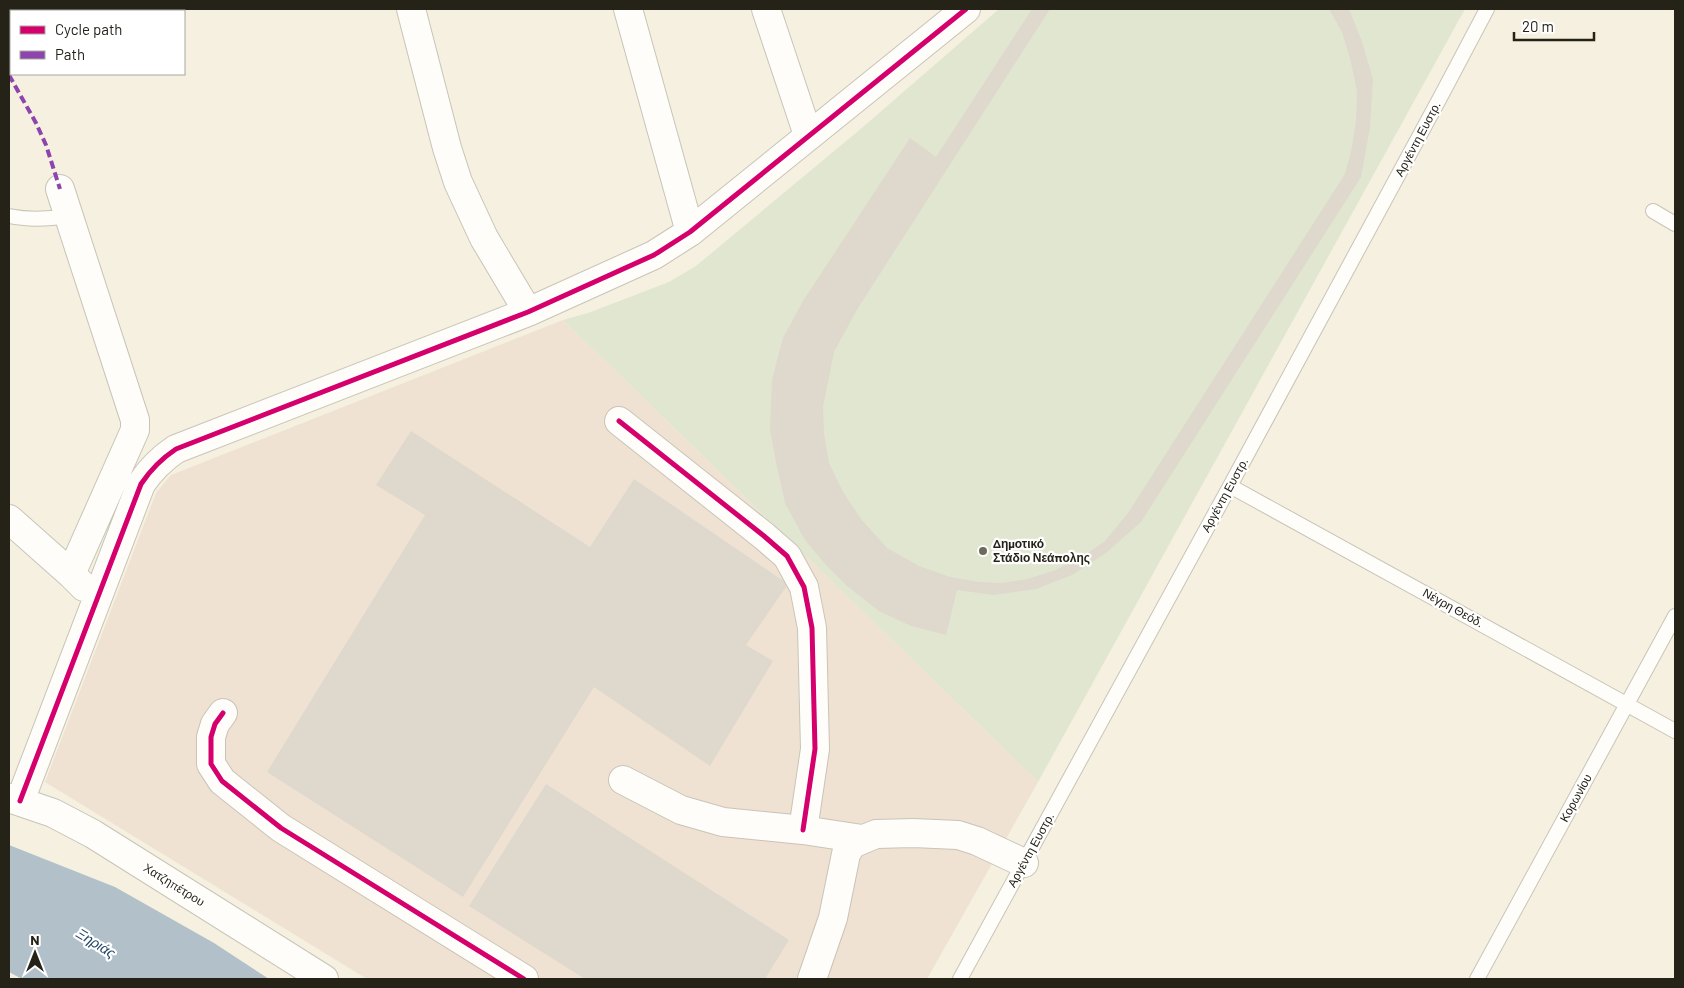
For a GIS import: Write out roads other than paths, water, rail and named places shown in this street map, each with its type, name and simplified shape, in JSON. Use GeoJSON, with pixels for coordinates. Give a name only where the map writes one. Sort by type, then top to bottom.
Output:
{"type":"FeatureCollection","features":[{"type":"Feature","properties":{"kind":"street"},"geometry":{"type":"LineString","coordinates":[[411,9],[447,148],[458,182],[484,238],[528,312]]}},
{"type":"Feature","properties":{"kind":"street"},"geometry":{"type":"LineString","coordinates":[[628,9],[690,232]]}},
{"type":"Feature","properties":{"kind":"street"},"geometry":{"type":"LineString","coordinates":[[766,9],[808,135]]}},
{"type":"Feature","properties":{"kind":"street"},"geometry":{"type":"LineString","coordinates":[[14,800],[97,601],[141,484],[156,464],[165,456],[176,450],[528,312],[654,255],[690,232],[966,9]]}},
{"type":"Feature","properties":{"kind":"street"},"geometry":{"type":"LineString","coordinates":[[60,189],[135,420],[135,430],[72,574]]}},
{"type":"Feature","properties":{"kind":"street"},"geometry":{"type":"LineString","coordinates":[[619,421],[787,556],[804,587],[812,628],[815,749],[803,830]]}},
{"type":"Feature","properties":{"kind":"street"},"geometry":{"type":"LineString","coordinates":[[9,519],[72,574],[97,601]]}},
{"type":"Feature","properties":{"kind":"street"},"geometry":{"type":"LineString","coordinates":[[223,713],[215,724],[211,737],[211,764],[222,781],[281,828],[524,979]]}},
{"type":"Feature","properties":{"kind":"street"},"geometry":{"type":"LineString","coordinates":[[623,780],[681,810],[723,822],[803,830],[862,839]]}},
{"type":"Feature","properties":{"kind":"street","name":"Χατζηπέτρου"},"geometry":{"type":"LineString","coordinates":[[14,800],[53,813],[93,834],[324,979]]}},
{"type":"Feature","properties":{"kind":"street"},"geometry":{"type":"LineString","coordinates":[[812,979],[833,918],[846,854],[852,844],[876,834],[958,835],[977,841],[1024,863]]}},
{"type":"Feature","properties":{"kind":"lane","name":"Αργέντη Ευστρ."},"geometry":{"type":"LineString","coordinates":[[960,979],[1230,486],[1487,9]]}},
{"type":"Feature","properties":{"kind":"lane"},"geometry":{"type":"LineString","coordinates":[[1653,212],[1675,224]]}},
{"type":"Feature","properties":{"kind":"lane"},"geometry":{"type":"LineString","coordinates":[[9,216],[20,218],[55,218],[68,216]]}},
{"type":"Feature","properties":{"kind":"lane","name":"Νέγρη Θεόδ."},"geometry":{"type":"LineString","coordinates":[[1230,486],[1675,731]]}},
{"type":"Feature","properties":{"kind":"lane","name":"Κορωνίου"},"geometry":{"type":"LineString","coordinates":[[1477,979],[1675,616]]}},
{"type":"Feature","properties":{"kind":"water","name":"Ξηριάς"},"geometry":{"type":"Polygon","coordinates":[[[9,845],[115,887],[214,943],[269,979],[22,979],[9,972],[9,845]]]}},
{"type":"Feature","properties":{"kind":"place","name":"Δημοτικό Στάδιο Νεάπολης"},"geometry":{"type":"Point","coordinates":[983,551]}}]}
